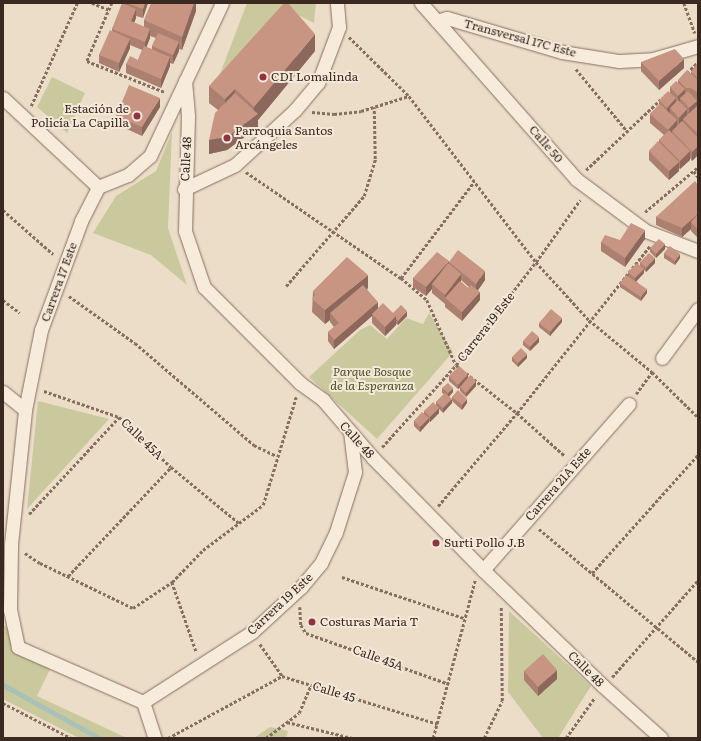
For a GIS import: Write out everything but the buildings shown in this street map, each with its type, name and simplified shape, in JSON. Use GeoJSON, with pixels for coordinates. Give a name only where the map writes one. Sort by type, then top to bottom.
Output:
{"type":"FeatureCollection","features":[{"type":"Feature","properties":{"kind":"street"},"geometry":{"type":"LineString","coordinates":[[3,98],[98,187],[128,175],[150,156],[222,3]]}},
{"type":"Feature","properties":{"kind":"street"},"geometry":{"type":"LineString","coordinates":[[184,189],[235,165],[295,110],[318,82],[339,27],[337,3]]}},
{"type":"Feature","properties":{"kind":"street","name":"Calle 50"},"geometry":{"type":"LineString","coordinates":[[421,3],[576,179],[589,187],[634,222],[658,236],[698,251]]}},
{"type":"Feature","properties":{"kind":"street","name":"Transversal 17C Este"},"geometry":{"type":"LineString","coordinates":[[437,21],[447,18],[562,52],[636,61],[697,41]]}},
{"type":"Feature","properties":{"kind":"street","name":"Calle 48"},"geometry":{"type":"LineString","coordinates":[[185,81],[188,116],[184,189],[185,231],[204,287],[300,383],[323,400],[350,434],[483,570],[603,686],[661,738]]}},
{"type":"Feature","properties":{"kind":"street","name":"Carrera 17 Este"},"geometry":{"type":"LineString","coordinates":[[98,187],[81,221],[66,265],[56,287],[41,330],[28,385],[24,410],[13,530],[7,542],[6,613],[18,647],[142,702]]}},
{"type":"Feature","properties":{"kind":"street"},"geometry":{"type":"LineString","coordinates":[[662,358],[698,309]]}},
{"type":"Feature","properties":{"kind":"street"},"geometry":{"type":"LineString","coordinates":[[3,392],[24,410]]}},
{"type":"Feature","properties":{"kind":"street","name":"Carrera 21A Este"},"geometry":{"type":"LineString","coordinates":[[483,570],[629,404]]}},
{"type":"Feature","properties":{"kind":"street","name":"Carrera 19 Este"},"geometry":{"type":"LineString","coordinates":[[142,702],[252,632],[301,587],[321,563],[338,524],[355,472],[350,434]]}},
{"type":"Feature","properties":{"kind":"street"},"geometry":{"type":"LineString","coordinates":[[142,702],[155,738]]}},
{"type":"Feature","properties":{"kind":"path"},"geometry":{"type":"LineString","coordinates":[[25,119],[77,3]]}},
{"type":"Feature","properties":{"kind":"path"},"geometry":{"type":"LineString","coordinates":[[92,3],[109,10]]}},
{"type":"Feature","properties":{"kind":"path"},"geometry":{"type":"LineString","coordinates":[[112,3],[86,61],[178,98]]}},
{"type":"Feature","properties":{"kind":"path"},"geometry":{"type":"LineString","coordinates":[[684,3],[697,41]]}},
{"type":"Feature","properties":{"kind":"path"},"geometry":{"type":"LineString","coordinates":[[339,27],[409,96],[536,262],[589,320],[652,372],[698,417]]}},
{"type":"Feature","properties":{"kind":"path"},"geometry":{"type":"LineString","coordinates":[[562,52],[628,132]]}},
{"type":"Feature","properties":{"kind":"path"},"geometry":{"type":"LineString","coordinates":[[682,78],[698,62]]}},
{"type":"Feature","properties":{"kind":"path"},"geometry":{"type":"LineString","coordinates":[[576,179],[628,132],[666,94]]}},
{"type":"Feature","properties":{"kind":"path"},"geometry":{"type":"LineString","coordinates":[[295,110],[334,114],[374,107],[409,96]]}},
{"type":"Feature","properties":{"kind":"path"},"geometry":{"type":"LineString","coordinates":[[286,286],[364,196],[375,159],[374,107]]}},
{"type":"Feature","properties":{"kind":"path"},"geometry":{"type":"LineString","coordinates":[[235,165],[333,230],[401,278],[427,300],[456,366],[517,413],[574,465]]}},
{"type":"Feature","properties":{"kind":"path"},"geometry":{"type":"LineString","coordinates":[[634,222],[698,167]]}},
{"type":"Feature","properties":{"kind":"path"},"geometry":{"type":"LineString","coordinates":[[694,171],[698,177]]}},
{"type":"Feature","properties":{"kind":"path"},"geometry":{"type":"LineString","coordinates":[[401,278],[474,182]]}},
{"type":"Feature","properties":{"kind":"path","name":"Carrera 19 Este"},"geometry":{"type":"LineString","coordinates":[[373,458],[456,366],[536,262],[589,187]]}},
{"type":"Feature","properties":{"kind":"path"},"geometry":{"type":"LineString","coordinates":[[3,210],[66,265]]}},
{"type":"Feature","properties":{"kind":"path"},"geometry":{"type":"LineString","coordinates":[[429,515],[517,413],[589,320],[658,236]]}},
{"type":"Feature","properties":{"kind":"path"},"geometry":{"type":"LineString","coordinates":[[56,287],[135,343],[254,445],[277,456]]}},
{"type":"Feature","properties":{"kind":"path"},"geometry":{"type":"LineString","coordinates":[[3,300],[20,313]]}},
{"type":"Feature","properties":{"kind":"path"},"geometry":{"type":"LineString","coordinates":[[629,404],[652,372]]}},
{"type":"Feature","properties":{"kind":"path"},"geometry":{"type":"LineString","coordinates":[[7,542],[40,563],[133,608],[172,582],[203,550],[263,505],[300,383]]}},
{"type":"Feature","properties":{"kind":"path","name":"Calle 45A"},"geometry":{"type":"LineString","coordinates":[[28,385],[119,417],[171,467],[239,523]]}},
{"type":"Feature","properties":{"kind":"path"},"geometry":{"type":"LineString","coordinates":[[13,530],[119,417]]}},
{"type":"Feature","properties":{"kind":"path"},"geometry":{"type":"LineString","coordinates":[[592,574],[698,455]]}},
{"type":"Feature","properties":{"kind":"path"},"geometry":{"type":"LineString","coordinates":[[68,576],[171,467]]}},
{"type":"Feature","properties":{"kind":"path"},"geometry":{"type":"LineString","coordinates":[[528,519],[592,574],[659,627],[698,662]]}},
{"type":"Feature","properties":{"kind":"path"},"geometry":{"type":"LineString","coordinates":[[433,738],[450,684],[473,583],[483,570]]}},
{"type":"Feature","properties":{"kind":"path"},"geometry":{"type":"LineString","coordinates":[[342,577],[464,618]]}},
{"type":"Feature","properties":{"kind":"path"},"geometry":{"type":"LineString","coordinates":[[566,738],[603,686],[659,627],[698,580]]}},
{"type":"Feature","properties":{"kind":"path"},"geometry":{"type":"LineString","coordinates":[[172,582],[201,665]]}},
{"type":"Feature","properties":{"kind":"path"},"geometry":{"type":"LineString","coordinates":[[484,738],[502,701],[501,586]]}},
{"type":"Feature","properties":{"kind":"path","name":"Calle 45A"},"geometry":{"type":"LineString","coordinates":[[301,587],[300,616],[306,633],[450,684]]}},
{"type":"Feature","properties":{"kind":"path"},"geometry":{"type":"LineString","coordinates":[[168,738],[282,676],[252,632]]}},
{"type":"Feature","properties":{"kind":"path","name":"Calle 45"},"geometry":{"type":"LineString","coordinates":[[282,676],[438,724]]}},
{"type":"Feature","properties":{"kind":"path"},"geometry":{"type":"LineString","coordinates":[[266,738],[299,713],[311,685]]}},
{"type":"Feature","properties":{"kind":"path"},"geometry":{"type":"LineString","coordinates":[[3,703],[72,738]]}},
{"type":"Feature","properties":{"kind":"path"},"geometry":{"type":"LineString","coordinates":[[287,722],[352,738]]}},
{"type":"Feature","properties":{"kind":"green space"},"geometry":{"type":"Polygon","coordinates":[[[247,3],[316,3],[314,23],[282,7],[218,79],[247,3]]]}},
{"type":"Feature","properties":{"kind":"green space"},"geometry":{"type":"Polygon","coordinates":[[[52,77],[85,93],[67,133],[37,107],[52,77]]]}},
{"type":"Feature","properties":{"kind":"green space"},"geometry":{"type":"Polygon","coordinates":[[[172,132],[168,228],[187,285],[151,255],[93,233],[116,196],[156,171],[172,132]]]}},
{"type":"Feature","properties":{"kind":"green space","name":"Parque Bosque de la Esperanza"},"geometry":{"type":"Polygon","coordinates":[[[429,313],[453,352],[377,439],[309,377],[360,330],[370,325],[387,339],[406,318],[423,324],[429,313]]]}},
{"type":"Feature","properties":{"kind":"green space"},"geometry":{"type":"Polygon","coordinates":[[[38,401],[109,419],[27,509],[38,401]]]}},
{"type":"Feature","properties":{"kind":"green space"},"geometry":{"type":"Polygon","coordinates":[[[509,611],[591,686],[558,738],[543,738],[508,692],[509,611]]]}},
{"type":"Feature","properties":{"kind":"green space"},"geometry":{"type":"Polygon","coordinates":[[[3,624],[27,648],[54,661],[37,696],[127,738],[79,738],[3,699],[3,624]]]}},
{"type":"Feature","properties":{"kind":"green space"},"geometry":{"type":"Polygon","coordinates":[[[270,727],[288,731],[286,738],[254,738],[270,727]]]}},
{"type":"Feature","properties":{"kind":"waterway"},"geometry":{"type":"LineString","coordinates":[[3,685],[99,738]]}},
{"type":"Feature","properties":{"kind":"place","name":"CDI Lomalinda"},"geometry":{"type":"Point","coordinates":[263,77]}},
{"type":"Feature","properties":{"kind":"place","name":"Estación de Policía La Capilla"},"geometry":{"type":"Point","coordinates":[137,116]}},
{"type":"Feature","properties":{"kind":"place","name":"Parroquia Santos Arcángeles"},"geometry":{"type":"Point","coordinates":[227,138]}},
{"type":"Feature","properties":{"kind":"place","name":"Surti Pollo J.B"},"geometry":{"type":"Point","coordinates":[436,543]}},
{"type":"Feature","properties":{"kind":"place","name":"Costuras Maria T"},"geometry":{"type":"Point","coordinates":[312,622]}}]}
